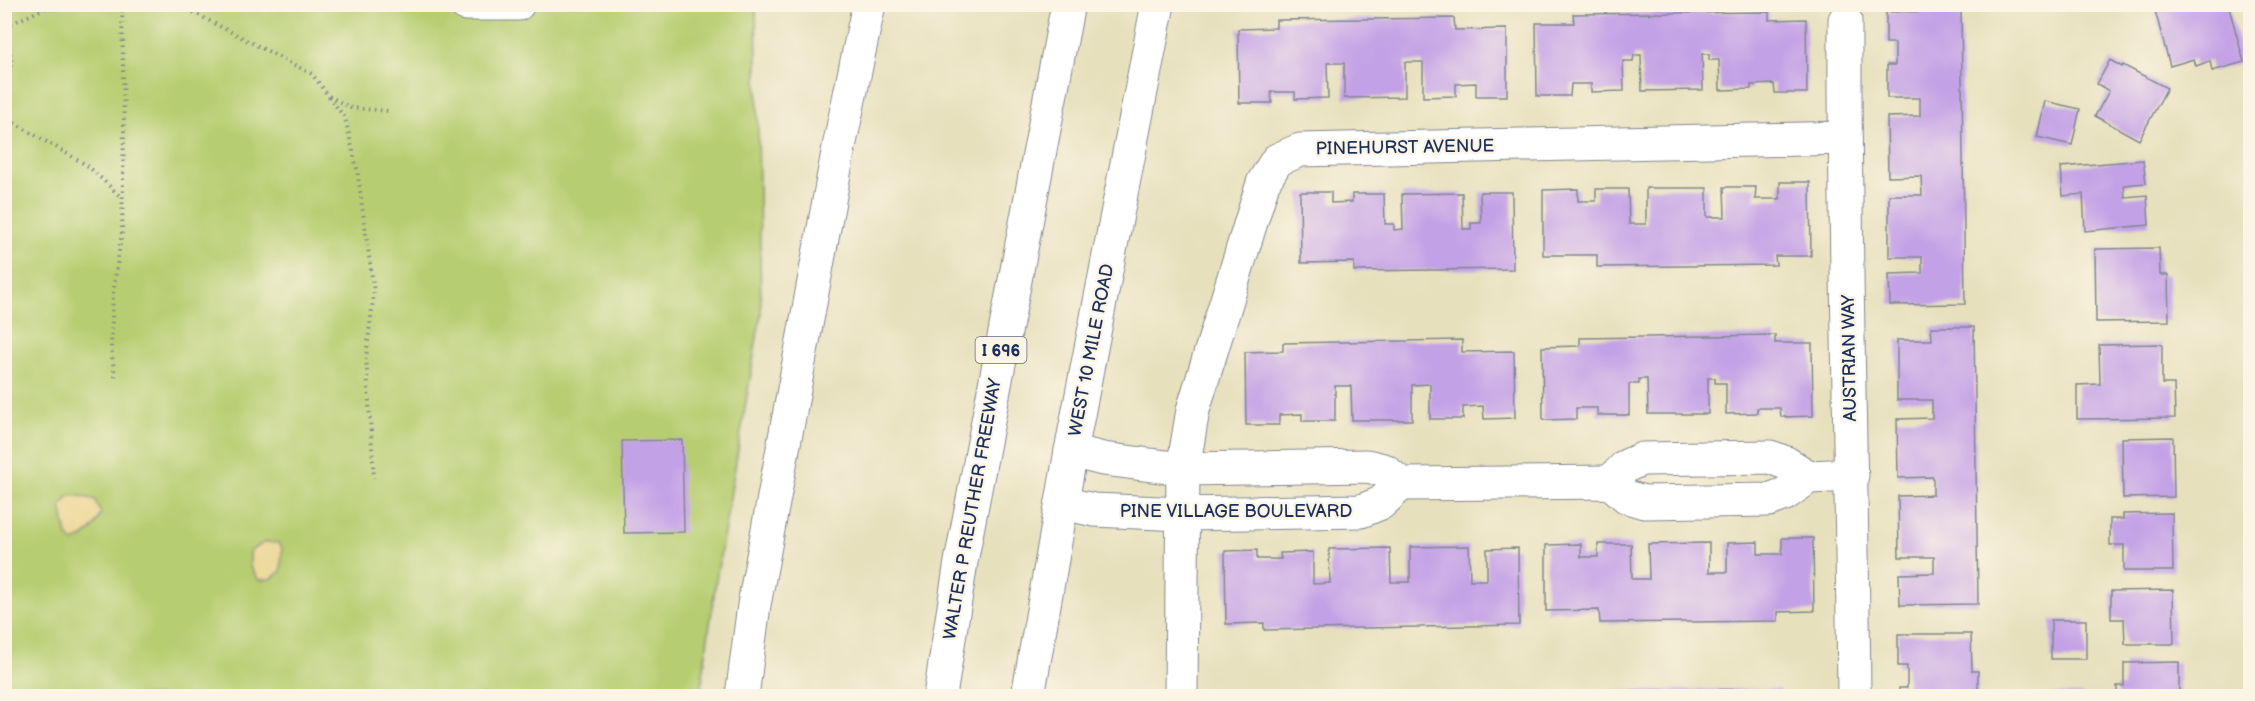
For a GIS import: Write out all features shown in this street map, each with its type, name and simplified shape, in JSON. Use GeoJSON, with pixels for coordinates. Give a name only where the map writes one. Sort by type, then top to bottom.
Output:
{"type":"FeatureCollection","features":[{"type":"Feature","properties":{"kind":"main road"},"geometry":{"type":"LineString","coordinates":[[466,4],[518,4]]}},
{"type":"Feature","properties":{"kind":"main road"},"geometry":{"type":"LineString","coordinates":[[742,696],[758,581],[838,147],[868,4]]}},
{"type":"Feature","properties":{"kind":"main road","name":"WALTER P REUTHER FREEWAY"},"geometry":{"type":"LineString","coordinates":[[940,696],[974,493],[1068,4]]}},
{"type":"Feature","properties":{"kind":"main road","name":"WEST 10 MILE ROAD"},"geometry":{"type":"LineString","coordinates":[[1028,696],[1071,451],[1158,4]]}},
{"type":"Feature","properties":{"kind":"main road","name":"AUSTRIAN WAY"},"geometry":{"type":"LineString","coordinates":[[1845,20],[1854,696]]}},
{"type":"Feature","properties":{"kind":"main road","name":"PINEHURST AVENUE"},"geometry":{"type":"LineString","coordinates":[[1181,696],[1183,491],[1196,399],[1263,183],[1277,160],[1300,150],[1845,138]]}},
{"type":"Feature","properties":{"kind":"main road","name":"PINE VILLAGE BOULEVARD"},"geometry":{"type":"LineString","coordinates":[[1062,503],[1094,510],[1183,491],[1367,466],[1384,470],[1401,484],[1381,503],[1361,511],[1183,491],[1103,459],[1071,451]]}},
{"type":"Feature","properties":{"kind":"main road"},"geometry":{"type":"LineString","coordinates":[[1610,482],[1626,466],[1642,459],[1770,457],[1786,463],[1809,477]]}},
{"type":"Feature","properties":{"kind":"main road"},"geometry":{"type":"LineString","coordinates":[[1401,484],[1610,482],[1627,497],[1644,502],[1769,500],[1785,494],[1809,477],[1852,475]]}},
{"type":"Feature","properties":{"kind":"path"},"geometry":{"type":"LineString","coordinates":[[6,26],[54,4]]}},
{"type":"Feature","properties":{"kind":"path"},"geometry":{"type":"LineString","coordinates":[[114,377],[111,348],[113,292],[122,232],[123,199],[122,4]]}},
{"type":"Feature","properties":{"kind":"path"},"geometry":{"type":"LineString","coordinates":[[177,4],[312,74],[345,118],[357,169],[374,292],[366,357],[374,478]]}},
{"type":"Feature","properties":{"kind":"path"},"geometry":{"type":"LineString","coordinates":[[4,18],[11,58],[4,159]]}},
{"type":"Feature","properties":{"kind":"path"},"geometry":{"type":"LineString","coordinates":[[329,96],[351,108],[390,111]]}},
{"type":"Feature","properties":{"kind":"path"},"geometry":{"type":"LineString","coordinates":[[6,118],[88,166],[123,199]]}},
{"type":"Feature","properties":{"kind":"green space"},"geometry":{"type":"Polygon","coordinates":[[[4,5],[756,5],[761,313],[716,580],[700,696],[5,696],[4,5]]]}},
{"type":"Feature","properties":{"kind":"sand"},"geometry":{"type":"Polygon","coordinates":[[[69,496],[81,496],[95,500],[101,513],[90,531],[74,542],[67,536],[61,506],[69,496]]]}},
{"type":"Feature","properties":{"kind":"sand"},"geometry":{"type":"Polygon","coordinates":[[[265,542],[279,543],[282,548],[281,571],[271,579],[259,580],[250,567],[250,551],[265,542]]]}},
{"type":"Feature","properties":{"kind":"building"},"geometry":{"type":"Polygon","coordinates":[[[2164,4],[2228,4],[2244,62],[2212,71],[2210,61],[2196,66],[2194,59],[2170,66],[2154,7],[2164,4]]]}},
{"type":"Feature","properties":{"kind":"building"},"geometry":{"type":"Polygon","coordinates":[[[1961,11],[1965,304],[1890,305],[1889,274],[1922,273],[1922,257],[1889,257],[1889,195],[1922,195],[1921,176],[1888,177],[1887,117],[1920,116],[1920,98],[1887,98],[1887,65],[1895,65],[1895,43],[1886,43],[1886,12],[1961,11]]]}},
{"type":"Feature","properties":{"kind":"building"},"geometry":{"type":"Polygon","coordinates":[[[1769,12],[1769,20],[1806,19],[1807,93],[1775,93],[1774,84],[1751,85],[1751,89],[1720,90],[1719,60],[1709,60],[1709,54],[1702,54],[1703,90],[1642,91],[1641,55],[1634,55],[1633,61],[1623,61],[1624,91],[1591,92],[1591,84],[1571,84],[1570,96],[1537,96],[1536,23],[1574,23],[1573,14],[1769,12]]]}},
{"type":"Feature","properties":{"kind":"building"},"geometry":{"type":"Polygon","coordinates":[[[1454,18],[1455,30],[1507,29],[1507,96],[1476,96],[1476,83],[1456,84],[1456,96],[1423,97],[1423,62],[1405,62],[1405,97],[1344,98],[1344,63],[1327,63],[1328,98],[1295,99],[1295,92],[1271,92],[1272,103],[1239,103],[1238,29],[1276,28],[1276,20],[1454,18]]]}},
{"type":"Feature","properties":{"kind":"building"},"geometry":{"type":"Polygon","coordinates":[[[2110,60],[2167,88],[2139,140],[2095,116],[2109,91],[2097,84],[2110,60]]]}},
{"type":"Feature","properties":{"kind":"building"},"geometry":{"type":"Polygon","coordinates":[[[2045,101],[2080,109],[2072,145],[2037,137],[2045,101]]]}},
{"type":"Feature","properties":{"kind":"building"},"geometry":{"type":"Polygon","coordinates":[[[2143,160],[2146,183],[2124,185],[2125,197],[2147,195],[2149,225],[2085,231],[2083,194],[2063,196],[2061,167],[2143,160]]]}},
{"type":"Feature","properties":{"kind":"building"},"geometry":{"type":"Polygon","coordinates":[[[1780,182],[1810,182],[1811,256],[1775,256],[1776,265],[1597,267],[1597,255],[1543,255],[1543,190],[1578,189],[1578,201],[1596,201],[1596,189],[1628,189],[1629,224],[1646,224],[1646,188],[1707,188],[1707,217],[1725,217],[1724,187],[1756,187],[1755,199],[1780,199],[1780,182]]]}},
{"type":"Feature","properties":{"kind":"building"},"geometry":{"type":"Polygon","coordinates":[[[1300,192],[1331,192],[1331,203],[1352,202],[1352,194],[1384,194],[1385,224],[1394,224],[1394,230],[1403,229],[1402,194],[1462,193],[1463,229],[1471,229],[1471,223],[1481,223],[1480,192],[1512,192],[1513,269],[1354,271],[1354,262],[1301,263],[1300,192]]]}},
{"type":"Feature","properties":{"kind":"building"},"geometry":{"type":"Polygon","coordinates":[[[2159,248],[2160,275],[2168,275],[2169,321],[2096,322],[2095,249],[2159,248]]]}},
{"type":"Feature","properties":{"kind":"building"},"geometry":{"type":"Polygon","coordinates":[[[1931,327],[1974,327],[1978,604],[1900,605],[1899,574],[1934,573],[1934,557],[1899,557],[1898,496],[1933,495],[1933,477],[1898,478],[1897,419],[1932,418],[1932,400],[1897,400],[1897,340],[1932,340],[1931,327]]]}},
{"type":"Feature","properties":{"kind":"building"},"geometry":{"type":"Polygon","coordinates":[[[1775,335],[1775,343],[1812,343],[1813,416],[1781,417],[1780,408],[1757,408],[1757,413],[1726,414],[1726,383],[1715,383],[1715,378],[1708,378],[1708,414],[1648,414],[1647,379],[1639,379],[1639,384],[1629,384],[1629,415],[1597,415],[1597,408],[1576,408],[1576,419],[1543,420],[1542,347],[1580,346],[1580,338],[1775,335]]]}},
{"type":"Feature","properties":{"kind":"building"},"geometry":{"type":"Polygon","coordinates":[[[1462,340],[1462,352],[1514,351],[1515,418],[1484,419],[1483,406],[1463,407],[1463,419],[1430,419],[1430,384],[1412,385],[1412,420],[1352,420],[1351,386],[1335,386],[1335,421],[1302,421],[1302,414],[1279,415],[1279,425],[1246,425],[1245,352],[1283,351],[1283,343],[1462,340]]]}},
{"type":"Feature","properties":{"kind":"building"},"geometry":{"type":"Polygon","coordinates":[[[2162,344],[2162,384],[2174,384],[2175,418],[2077,419],[2077,385],[2100,384],[2099,345],[2162,344]]]}},
{"type":"Feature","properties":{"kind":"building"},"geometry":{"type":"Polygon","coordinates":[[[2173,437],[2174,497],[2123,498],[2122,438],[2173,437]]]}},
{"type":"Feature","properties":{"kind":"building"},"geometry":{"type":"Polygon","coordinates":[[[682,440],[684,532],[624,533],[622,441],[682,440]]]}},
{"type":"Feature","properties":{"kind":"building"},"geometry":{"type":"Polygon","coordinates":[[[2172,513],[2173,571],[2124,571],[2124,545],[2110,545],[2110,519],[2123,519],[2123,514],[2172,513]]]}},
{"type":"Feature","properties":{"kind":"building"},"geometry":{"type":"Polygon","coordinates":[[[1782,538],[1813,538],[1814,611],[1778,612],[1778,621],[1600,623],[1599,610],[1546,611],[1546,545],[1581,544],[1581,557],[1598,557],[1598,544],[1631,544],[1632,579],[1649,579],[1648,544],[1709,543],[1709,572],[1727,572],[1727,543],[1758,542],[1758,554],[1782,554],[1782,538]]]}},
{"type":"Feature","properties":{"kind":"building"},"geometry":{"type":"Polygon","coordinates":[[[1469,546],[1470,580],[1487,580],[1487,549],[1518,548],[1519,625],[1264,630],[1264,623],[1226,624],[1225,551],[1257,550],[1257,559],[1281,559],[1280,553],[1313,552],[1313,584],[1330,583],[1329,549],[1390,548],[1391,582],[1410,582],[1410,547],[1469,546]]]}},
{"type":"Feature","properties":{"kind":"building"},"geometry":{"type":"Polygon","coordinates":[[[2173,590],[2174,644],[2125,644],[2124,619],[2111,619],[2111,591],[2173,590]]]}},
{"type":"Feature","properties":{"kind":"building"},"geometry":{"type":"Polygon","coordinates":[[[2051,620],[2086,620],[2086,659],[2051,659],[2051,620]]]}},
{"type":"Feature","properties":{"kind":"building"},"geometry":{"type":"Polygon","coordinates":[[[1898,634],[1971,634],[1972,671],[1978,671],[1978,696],[1899,696],[1899,688],[1907,688],[1907,666],[1898,666],[1898,634]]]}},
{"type":"Feature","properties":{"kind":"building"},"geometry":{"type":"Polygon","coordinates":[[[2179,662],[2179,696],[2117,696],[2117,686],[2124,686],[2124,663],[2179,662]]]}},
{"type":"Feature","properties":{"kind":"building"},"geometry":{"type":"Polygon","coordinates":[[[1780,689],[1781,696],[1602,696],[1602,691],[1780,689]]]}},
{"type":"Feature","properties":{"kind":"building"},"geometry":{"type":"Polygon","coordinates":[[[2051,694],[2082,694],[2082,696],[2051,696],[2051,694]]]}}]}
